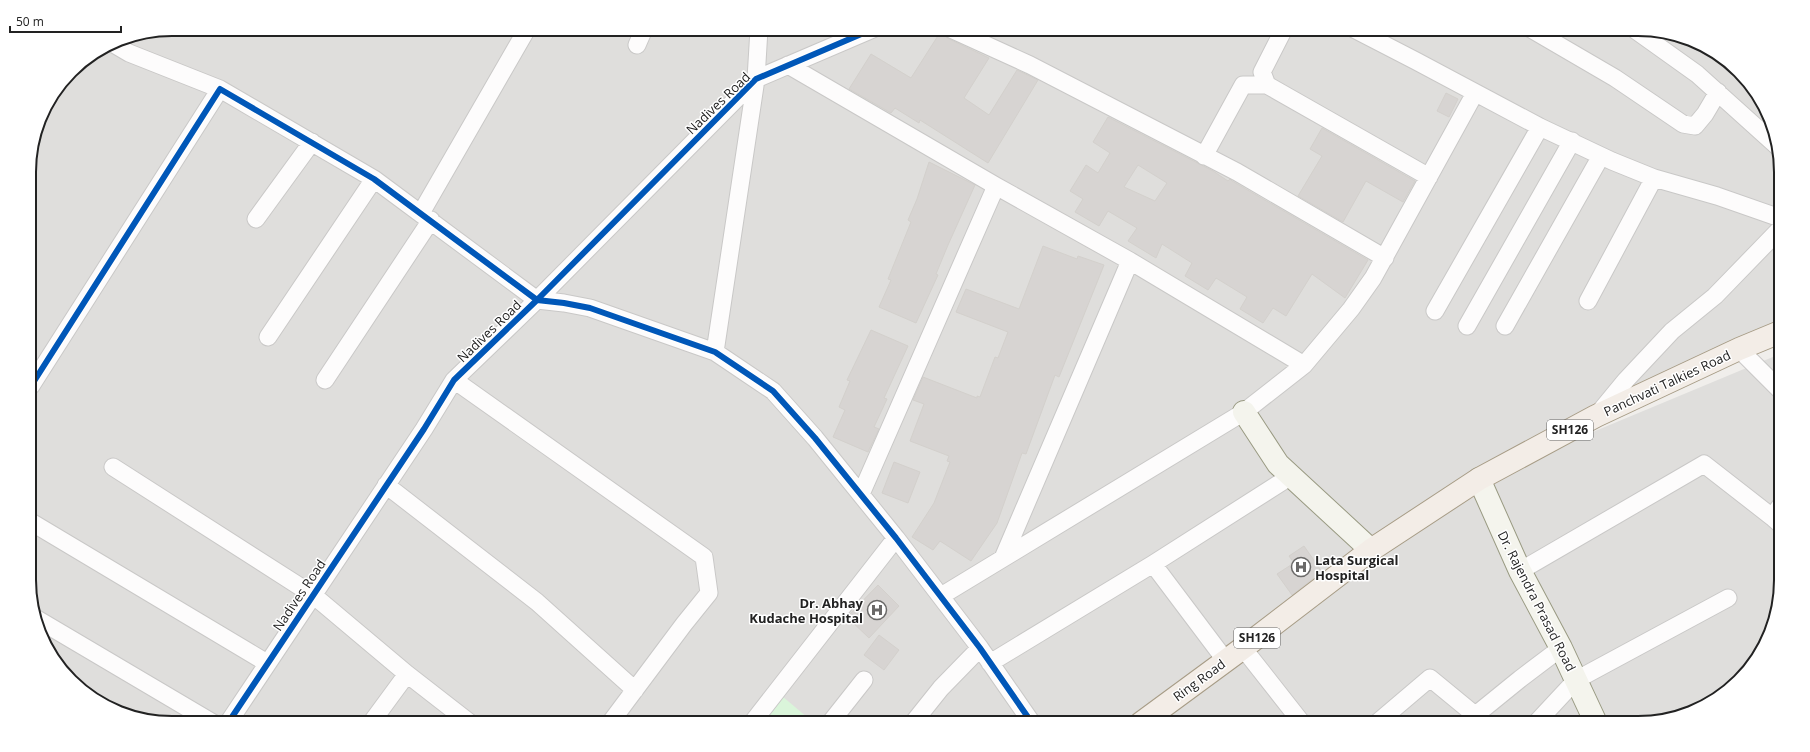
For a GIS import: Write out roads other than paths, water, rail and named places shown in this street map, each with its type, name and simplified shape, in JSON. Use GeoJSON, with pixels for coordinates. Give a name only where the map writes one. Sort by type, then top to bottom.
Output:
{"type":"FeatureCollection","features":[{"type":"Feature","properties":{"kind":"main road","name":"Panchvati Talkies Road"},"geometry":{"type":"LineString","coordinates":[[1371,550],[1479,479],[1596,416],[1739,349],[1774,334]]}},
{"type":"Feature","properties":{"kind":"main road"},"geometry":{"type":"LineString","coordinates":[[1244,412],[1278,464],[1371,550]]}},
{"type":"Feature","properties":{"kind":"main road","name":"Dr. Rajendra Prasad Road"},"geometry":{"type":"LineString","coordinates":[[1479,479],[1520,571],[1561,648],[1593,716]]}},
{"type":"Feature","properties":{"kind":"main road","name":"Ring Road"},"geometry":{"type":"LineString","coordinates":[[1151,716],[1235,654],[1371,550]]}},
{"type":"Feature","properties":{"kind":"street"},"geometry":{"type":"LineString","coordinates":[[326,380],[426,216],[523,36]]}},
{"type":"Feature","properties":{"kind":"street"},"geometry":{"type":"LineString","coordinates":[[637,45],[641,36]]}},
{"type":"Feature","properties":{"kind":"street"},"geometry":{"type":"LineString","coordinates":[[715,352],[756,79],[759,36]]}},
{"type":"Feature","properties":{"kind":"street","name":"Nadives Road"},"geometry":{"type":"LineString","coordinates":[[232,716],[454,380],[536,300],[756,79],[857,36]]}},
{"type":"Feature","properties":{"kind":"street"},"geometry":{"type":"LineString","coordinates":[[966,36],[1030,65],[1237,172],[1385,258]]}},
{"type":"Feature","properties":{"kind":"street"},"geometry":{"type":"LineString","coordinates":[[1267,85],[1262,72],[1280,36]]}},
{"type":"Feature","properties":{"kind":"street"},"geometry":{"type":"LineString","coordinates":[[1368,36],[1416,60],[1540,128],[1572,141],[1602,156],[1654,178],[1717,196],[1774,216]]}},
{"type":"Feature","properties":{"kind":"street"},"geometry":{"type":"LineString","coordinates":[[1543,36],[1615,78],[1683,124],[1695,126],[1705,114],[1718,92]]}},
{"type":"Feature","properties":{"kind":"street"},"geometry":{"type":"LineString","coordinates":[[1644,36],[1697,74],[1770,139]]}},
{"type":"Feature","properties":{"kind":"street"},"geometry":{"type":"LineString","coordinates":[[118,47],[129,53],[220,89],[374,179],[426,216],[536,300],[590,308],[715,352],[773,391],[815,438],[896,538],[980,648],[1027,716]]}},
{"type":"Feature","properties":{"kind":"street"},"geometry":{"type":"LineString","coordinates":[[788,66],[996,186],[1130,261],[1304,365]]}},
{"type":"Feature","properties":{"kind":"street"},"geometry":{"type":"LineString","coordinates":[[1204,156],[1243,85],[1267,85],[1429,177]]}},
{"type":"Feature","properties":{"kind":"street"},"geometry":{"type":"LineString","coordinates":[[36,377],[220,89]]}},
{"type":"Feature","properties":{"kind":"street"},"geometry":{"type":"LineString","coordinates":[[941,596],[1244,412],[1304,365],[1351,309],[1385,258],[1475,93]]}},
{"type":"Feature","properties":{"kind":"street"},"geometry":{"type":"LineString","coordinates":[[1435,312],[1540,128]]}},
{"type":"Feature","properties":{"kind":"street"},"geometry":{"type":"LineString","coordinates":[[1467,326],[1572,141]]}},
{"type":"Feature","properties":{"kind":"street"},"geometry":{"type":"LineString","coordinates":[[256,219],[312,142]]}},
{"type":"Feature","properties":{"kind":"street"},"geometry":{"type":"LineString","coordinates":[[1505,326],[1602,156]]}},
{"type":"Feature","properties":{"kind":"street"},"geometry":{"type":"LineString","coordinates":[[1588,301],[1654,178]]}},
{"type":"Feature","properties":{"kind":"street"},"geometry":{"type":"LineString","coordinates":[[268,337],[374,179]]}},
{"type":"Feature","properties":{"kind":"street"},"geometry":{"type":"LineString","coordinates":[[861,494],[996,186]]}},
{"type":"Feature","properties":{"kind":"street"},"geometry":{"type":"LineString","coordinates":[[1596,416],[1626,380],[1672,331],[1715,296],[1774,235]]}},
{"type":"Feature","properties":{"kind":"street"},"geometry":{"type":"LineString","coordinates":[[1003,558],[1130,261]]}},
{"type":"Feature","properties":{"kind":"street"},"geometry":{"type":"LineString","coordinates":[[1739,349],[1774,384]]}},
{"type":"Feature","properties":{"kind":"street"},"geometry":{"type":"LineString","coordinates":[[454,380],[704,558],[709,593],[615,716]]}},
{"type":"Feature","properties":{"kind":"street"},"geometry":{"type":"LineString","coordinates":[[1520,571],[1704,464],[1774,513]]}},
{"type":"Feature","properties":{"kind":"street"},"geometry":{"type":"LineString","coordinates":[[113,467],[313,595],[407,674],[461,716]]}},
{"type":"Feature","properties":{"kind":"street"},"geometry":{"type":"LineString","coordinates":[[990,663],[1153,564],[1291,476]]}},
{"type":"Feature","properties":{"kind":"street"},"geometry":{"type":"LineString","coordinates":[[386,485],[537,602],[635,690]]}},
{"type":"Feature","properties":{"kind":"street"},"geometry":{"type":"LineString","coordinates":[[36,525],[267,662]]}},
{"type":"Feature","properties":{"kind":"street"},"geometry":{"type":"LineString","coordinates":[[757,716],[896,538]]}},
{"type":"Feature","properties":{"kind":"street"},"geometry":{"type":"LineString","coordinates":[[1153,564],[1235,654],[1295,716]]}},
{"type":"Feature","properties":{"kind":"street"},"geometry":{"type":"LineString","coordinates":[[1543,716],[1576,680],[1728,598]]}},
{"type":"Feature","properties":{"kind":"street"},"geometry":{"type":"LineString","coordinates":[[42,621],[201,716]]}},
{"type":"Feature","properties":{"kind":"street"},"geometry":{"type":"LineString","coordinates":[[919,716],[942,688],[980,648]]}},
{"type":"Feature","properties":{"kind":"street"},"geometry":{"type":"LineString","coordinates":[[1474,716],[1561,648]]}},
{"type":"Feature","properties":{"kind":"street"},"geometry":{"type":"LineString","coordinates":[[376,716],[407,674]]}},
{"type":"Feature","properties":{"kind":"street"},"geometry":{"type":"LineString","coordinates":[[1385,716],[1430,678],[1467,716]]}},
{"type":"Feature","properties":{"kind":"street"},"geometry":{"type":"LineString","coordinates":[[836,716],[864,680]]}},
{"type":"Feature","properties":{"kind":"place","name":"Lata Surgical Hospital"},"geometry":{"type":"Point","coordinates":[1301,567]}},
{"type":"Feature","properties":{"kind":"place","name":"Dr. Abhay Kudache Hospital"},"geometry":{"type":"Point","coordinates":[877,610]}}]}
